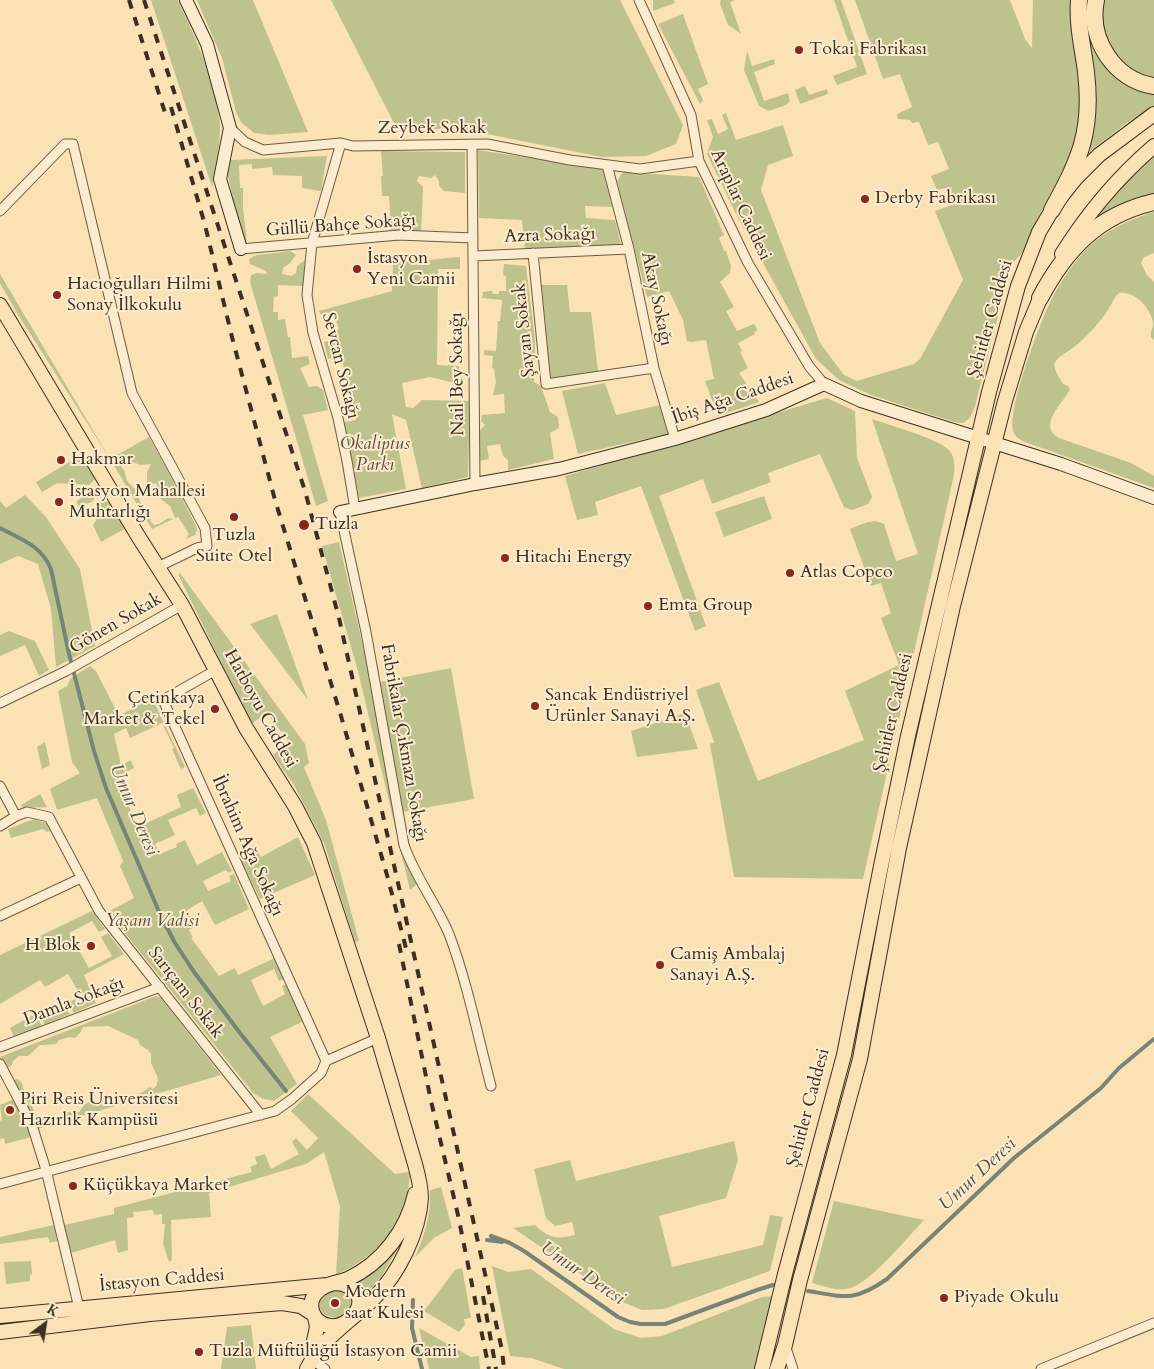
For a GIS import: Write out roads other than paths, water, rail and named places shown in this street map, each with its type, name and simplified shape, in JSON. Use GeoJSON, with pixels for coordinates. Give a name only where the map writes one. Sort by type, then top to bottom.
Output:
{"type":"FeatureCollection","features":[{"type":"Feature","properties":{"kind":"highway"},"geometry":{"type":"LineString","coordinates":[[1052,210],[1072,172],[1087,126],[1087,80],[1079,26],[1079,0]]}},
{"type":"Feature","properties":{"kind":"highway"},"geometry":{"type":"LineString","coordinates":[[1096,0],[1095,27],[1109,59],[1117,68],[1136,81],[1154,86]]}},
{"type":"Feature","properties":{"kind":"highway"},"geometry":{"type":"LineString","coordinates":[[1040,298],[1063,260],[1092,231],[1119,214],[1154,202]]}},
{"type":"Feature","properties":{"kind":"main road","name":"Şehitler Caddesi"},"geometry":{"type":"LineString","coordinates":[[762,1369],[784,1274],[844,1055],[894,800],[989,392],[1018,286],[1034,244],[1052,210],[1076,178],[1099,155],[1154,114]]}},
{"type":"Feature","properties":{"kind":"main road","name":"Şehitler Caddesi"},"geometry":{"type":"LineString","coordinates":[[777,1369],[785,1345],[800,1280],[860,1059],[910,793],[953,606],[1013,372],[1040,298],[1063,253],[1089,215],[1119,179],[1154,146]]}},
{"type":"Feature","properties":{"kind":"main road","name":"Hatboyu Caddesi"},"geometry":{"type":"LineString","coordinates":[[0,306],[182,605],[246,728],[295,806],[314,843],[378,1038],[415,1164],[420,1184],[421,1198],[418,1218],[410,1241],[398,1265],[374,1298],[349,1319],[338,1325],[324,1324],[314,1315],[311,1308],[313,1298],[318,1291],[357,1274],[370,1266],[386,1251],[407,1217],[414,1198],[415,1164]]}},
{"type":"Feature","properties":{"kind":"main road","name":"Hatboyu Caddesi"},"geometry":{"type":"LineString","coordinates":[[308,1366],[327,1339],[356,1313],[359,1306],[359,1295],[352,1288],[346,1284],[331,1284]]}},
{"type":"Feature","properties":{"kind":"main road","name":"İstasyon Caddesi"},"geometry":{"type":"LineString","coordinates":[[0,1316],[331,1284]]}},
{"type":"Feature","properties":{"kind":"main road","name":"İstasyon Caddesi"},"geometry":{"type":"LineString","coordinates":[[0,1332],[150,1314],[282,1303],[301,1306],[314,1315]]}},
{"type":"Feature","properties":{"kind":"main road"},"geometry":{"type":"LineString","coordinates":[[308,1366],[317,1332],[314,1315]]}},
{"type":"Feature","properties":{"kind":"street"},"geometry":{"type":"LineString","coordinates":[[186,0],[207,44],[230,128],[220,179],[241,249]]}},
{"type":"Feature","properties":{"kind":"street","name":"Araplar Caddesi"},"geometry":{"type":"LineString","coordinates":[[638,0],[691,115],[699,162],[748,263],[809,366],[824,384]]}},
{"type":"Feature","properties":{"kind":"street","name":"Zeybek Sokak"},"geometry":{"type":"LineString","coordinates":[[230,128],[245,142],[263,150],[341,144],[353,146],[487,144],[570,160],[640,169],[699,162]]}},
{"type":"Feature","properties":{"kind":"street"},"geometry":{"type":"LineString","coordinates":[[0,211],[65,144],[73,144],[132,393],[205,528],[207,546],[197,548],[158,567]]}},
{"type":"Feature","properties":{"kind":"street","name":"Sevcan Sokağı"},"geometry":{"type":"LineString","coordinates":[[341,144],[312,243],[307,295],[312,333],[338,418],[348,461],[355,509]]}},
{"type":"Feature","properties":{"kind":"street","name":"Nail Bey Sokağı"},"geometry":{"type":"LineString","coordinates":[[472,144],[475,484]]}},
{"type":"Feature","properties":{"kind":"street","name":"Akay Sokağı"},"geometry":{"type":"LineString","coordinates":[[607,165],[629,249],[654,368],[675,438]]}},
{"type":"Feature","properties":{"kind":"street","name":"Güllü Bahçe Sokağı"},"geometry":{"type":"LineString","coordinates":[[241,249],[399,235],[473,238]]}},
{"type":"Feature","properties":{"kind":"street","name":"Azra Sokağı"},"geometry":{"type":"LineString","coordinates":[[473,256],[629,249]]}},
{"type":"Feature","properties":{"kind":"street","name":"Şayan Sokak"},"geometry":{"type":"LineString","coordinates":[[533,253],[546,384],[654,368]]}},
{"type":"Feature","properties":{"kind":"street"},"geometry":{"type":"LineString","coordinates":[[824,384],[861,401],[1061,464],[1154,498]]}},
{"type":"Feature","properties":{"kind":"street","name":"İbiş Ağa Caddesi"},"geometry":{"type":"LineString","coordinates":[[340,512],[559,469],[675,438],[766,410],[824,384]]}},
{"type":"Feature","properties":{"kind":"street","name":"Fabrikalar Çıkmazı Sokağı"},"geometry":{"type":"LineString","coordinates":[[340,512],[366,632],[404,845],[413,868],[449,934],[460,968],[491,1086]]}},
{"type":"Feature","properties":{"kind":"street","name":"Gönen Sokak"},"geometry":{"type":"LineString","coordinates":[[0,703],[66,672],[182,605]]}},
{"type":"Feature","properties":{"kind":"street","name":"İbrahim Ağa Sokağı"},"geometry":{"type":"LineString","coordinates":[[216,670],[163,700],[326,1061]]}},
{"type":"Feature","properties":{"kind":"street"},"geometry":{"type":"LineString","coordinates":[[0,786],[16,816],[0,826]]}},
{"type":"Feature","properties":{"kind":"street","name":"Sarıçam Sokak"},"geometry":{"type":"LineString","coordinates":[[16,816],[27,812],[49,817],[99,911],[261,1115]]}},
{"type":"Feature","properties":{"kind":"street"},"geometry":{"type":"LineString","coordinates":[[0,916],[81,878]]}},
{"type":"Feature","properties":{"kind":"street","name":"Damla Sokağı"},"geometry":{"type":"LineString","coordinates":[[0,1047],[160,987]]}},
{"type":"Feature","properties":{"kind":"street"},"geometry":{"type":"LineString","coordinates":[[0,1184],[46,1170],[275,1111],[292,1099],[321,1073],[326,1061],[378,1038]]}},
{"type":"Feature","properties":{"kind":"street"},"geometry":{"type":"LineString","coordinates":[[0,1064],[32,1126],[46,1170],[79,1308]]}},
{"type":"Feature","properties":{"kind":"street"},"geometry":{"type":"LineString","coordinates":[[1041,1369],[1154,1323]]}},
{"type":"Feature","properties":{"kind":"street"},"geometry":{"type":"LineString","coordinates":[[785,1345],[792,1369]]}},
{"type":"Feature","properties":{"kind":"street"},"geometry":{"type":"LineString","coordinates":[[308,1366],[325,1369]]}},
{"type":"Feature","properties":{"kind":"waterway","name":"Umur Deresi"},"geometry":{"type":"LineString","coordinates":[[0,528],[30,544],[42,554],[51,569],[69,654],[94,751],[106,788],[160,914],[175,943],[194,972],[286,1091]]}},
{"type":"Feature","properties":{"kind":"waterway","name":"Umur Deresi"},"geometry":{"type":"LineString","coordinates":[[808,1291],[849,1296],[866,1291],[887,1279],[1014,1158],[1101,1088],[1119,1068],[1154,1039]]}},
{"type":"Feature","properties":{"kind":"waterway","name":"Umur Deresi"},"geometry":{"type":"LineString","coordinates":[[491,1236],[524,1251],[618,1317],[641,1324],[665,1324],[773,1285]]}},
{"type":"Feature","properties":{"kind":"waterway","name":"Umur Deresi"},"geometry":{"type":"LineString","coordinates":[[487,1240],[502,1242]]}},
{"type":"Feature","properties":{"kind":"waterway"},"geometry":{"type":"LineString","coordinates":[[413,1300],[412,1328],[422,1369]]}},
{"type":"Feature","properties":{"kind":"railway"},"geometry":{"type":"LineString","coordinates":[[129,0],[167,119]]}},
{"type":"Feature","properties":{"kind":"railway"},"geometry":{"type":"LineString","coordinates":[[144,0],[305,491],[339,618],[502,1350],[504,1369]]}},
{"type":"Feature","properties":{"kind":"railway"},"geometry":{"type":"LineString","coordinates":[[171,107],[205,225],[275,500],[341,716],[407,952]]}},
{"type":"Feature","properties":{"kind":"railway"},"geometry":{"type":"LineString","coordinates":[[399,944],[431,1101],[458,1215],[489,1369]]}},
{"type":"Feature","properties":{"kind":"railway"},"geometry":{"type":"LineString","coordinates":[[483,1296],[496,1369]]}},
{"type":"Feature","properties":{"kind":"place","name":"Tokai Fabrikası"},"geometry":{"type":"Point","coordinates":[799,50]}},
{"type":"Feature","properties":{"kind":"place","name":"Derby Fabrikası"},"geometry":{"type":"Point","coordinates":[865,199]}},
{"type":"Feature","properties":{"kind":"place","name":"İstasyon Yeni Camii"},"geometry":{"type":"Point","coordinates":[357,269]}},
{"type":"Feature","properties":{"kind":"place","name":"Hacıoğulları Hilmi Sonay İlkokulu"},"geometry":{"type":"Point","coordinates":[57,295]}},
{"type":"Feature","properties":{"kind":"place","name":"Hakmar"},"geometry":{"type":"Point","coordinates":[61,460]}},
{"type":"Feature","properties":{"kind":"place","name":"İstasyon Mahallesi Muhtarlığı"},"geometry":{"type":"Point","coordinates":[59,502]}},
{"type":"Feature","properties":{"kind":"place","name":"Tuzla Suite Otel"},"geometry":{"type":"Point","coordinates":[234,517]}},
{"type":"Feature","properties":{"kind":"place","name":"Tuzla"},"geometry":{"type":"Point","coordinates":[304,525]}},
{"type":"Feature","properties":{"kind":"place","name":"Hitachi Energy"},"geometry":{"type":"Point","coordinates":[505,558]}},
{"type":"Feature","properties":{"kind":"place","name":"Atlas Copco"},"geometry":{"type":"Point","coordinates":[790,573]}},
{"type":"Feature","properties":{"kind":"place","name":"Emta Group"},"geometry":{"type":"Point","coordinates":[648,606]}},
{"type":"Feature","properties":{"kind":"place","name":"Sancak Endüstriyel Ürünler Sanayi A.Ş."},"geometry":{"type":"Point","coordinates":[535,706]}},
{"type":"Feature","properties":{"kind":"place","name":"Çetinkaya Market & Tekel"},"geometry":{"type":"Point","coordinates":[215,709]}},
{"type":"Feature","properties":{"kind":"place","name":"H Blok"},"geometry":{"type":"Point","coordinates":[91,946]}},
{"type":"Feature","properties":{"kind":"place","name":"Camiş Ambalaj Sanayi A.Ş."},"geometry":{"type":"Point","coordinates":[660,965]}},
{"type":"Feature","properties":{"kind":"place","name":"Piri Reis Üniversitesi Hazırlık Kampüsü"},"geometry":{"type":"Point","coordinates":[10,1110]}},
{"type":"Feature","properties":{"kind":"place","name":"Küçükkaya Market"},"geometry":{"type":"Point","coordinates":[73,1186]}},
{"type":"Feature","properties":{"kind":"place","name":"Piyade Okulu"},"geometry":{"type":"Point","coordinates":[944,1298]}},
{"type":"Feature","properties":{"kind":"place","name":"Modern saat Kulesi"},"geometry":{"type":"Point","coordinates":[335,1303]}},
{"type":"Feature","properties":{"kind":"place","name":"Tuzla Müftülüğü İstasyon Camii"},"geometry":{"type":"Point","coordinates":[199,1352]}},
{"type":"Feature","properties":{"kind":"park label","name":"Okaliptus Parkı"},"geometry":{"type":"Point","coordinates":[375,455]}},
{"type":"Feature","properties":{"kind":"park label","name":"Yaşam Vadisi"},"geometry":{"type":"Point","coordinates":[152,922]}}]}
